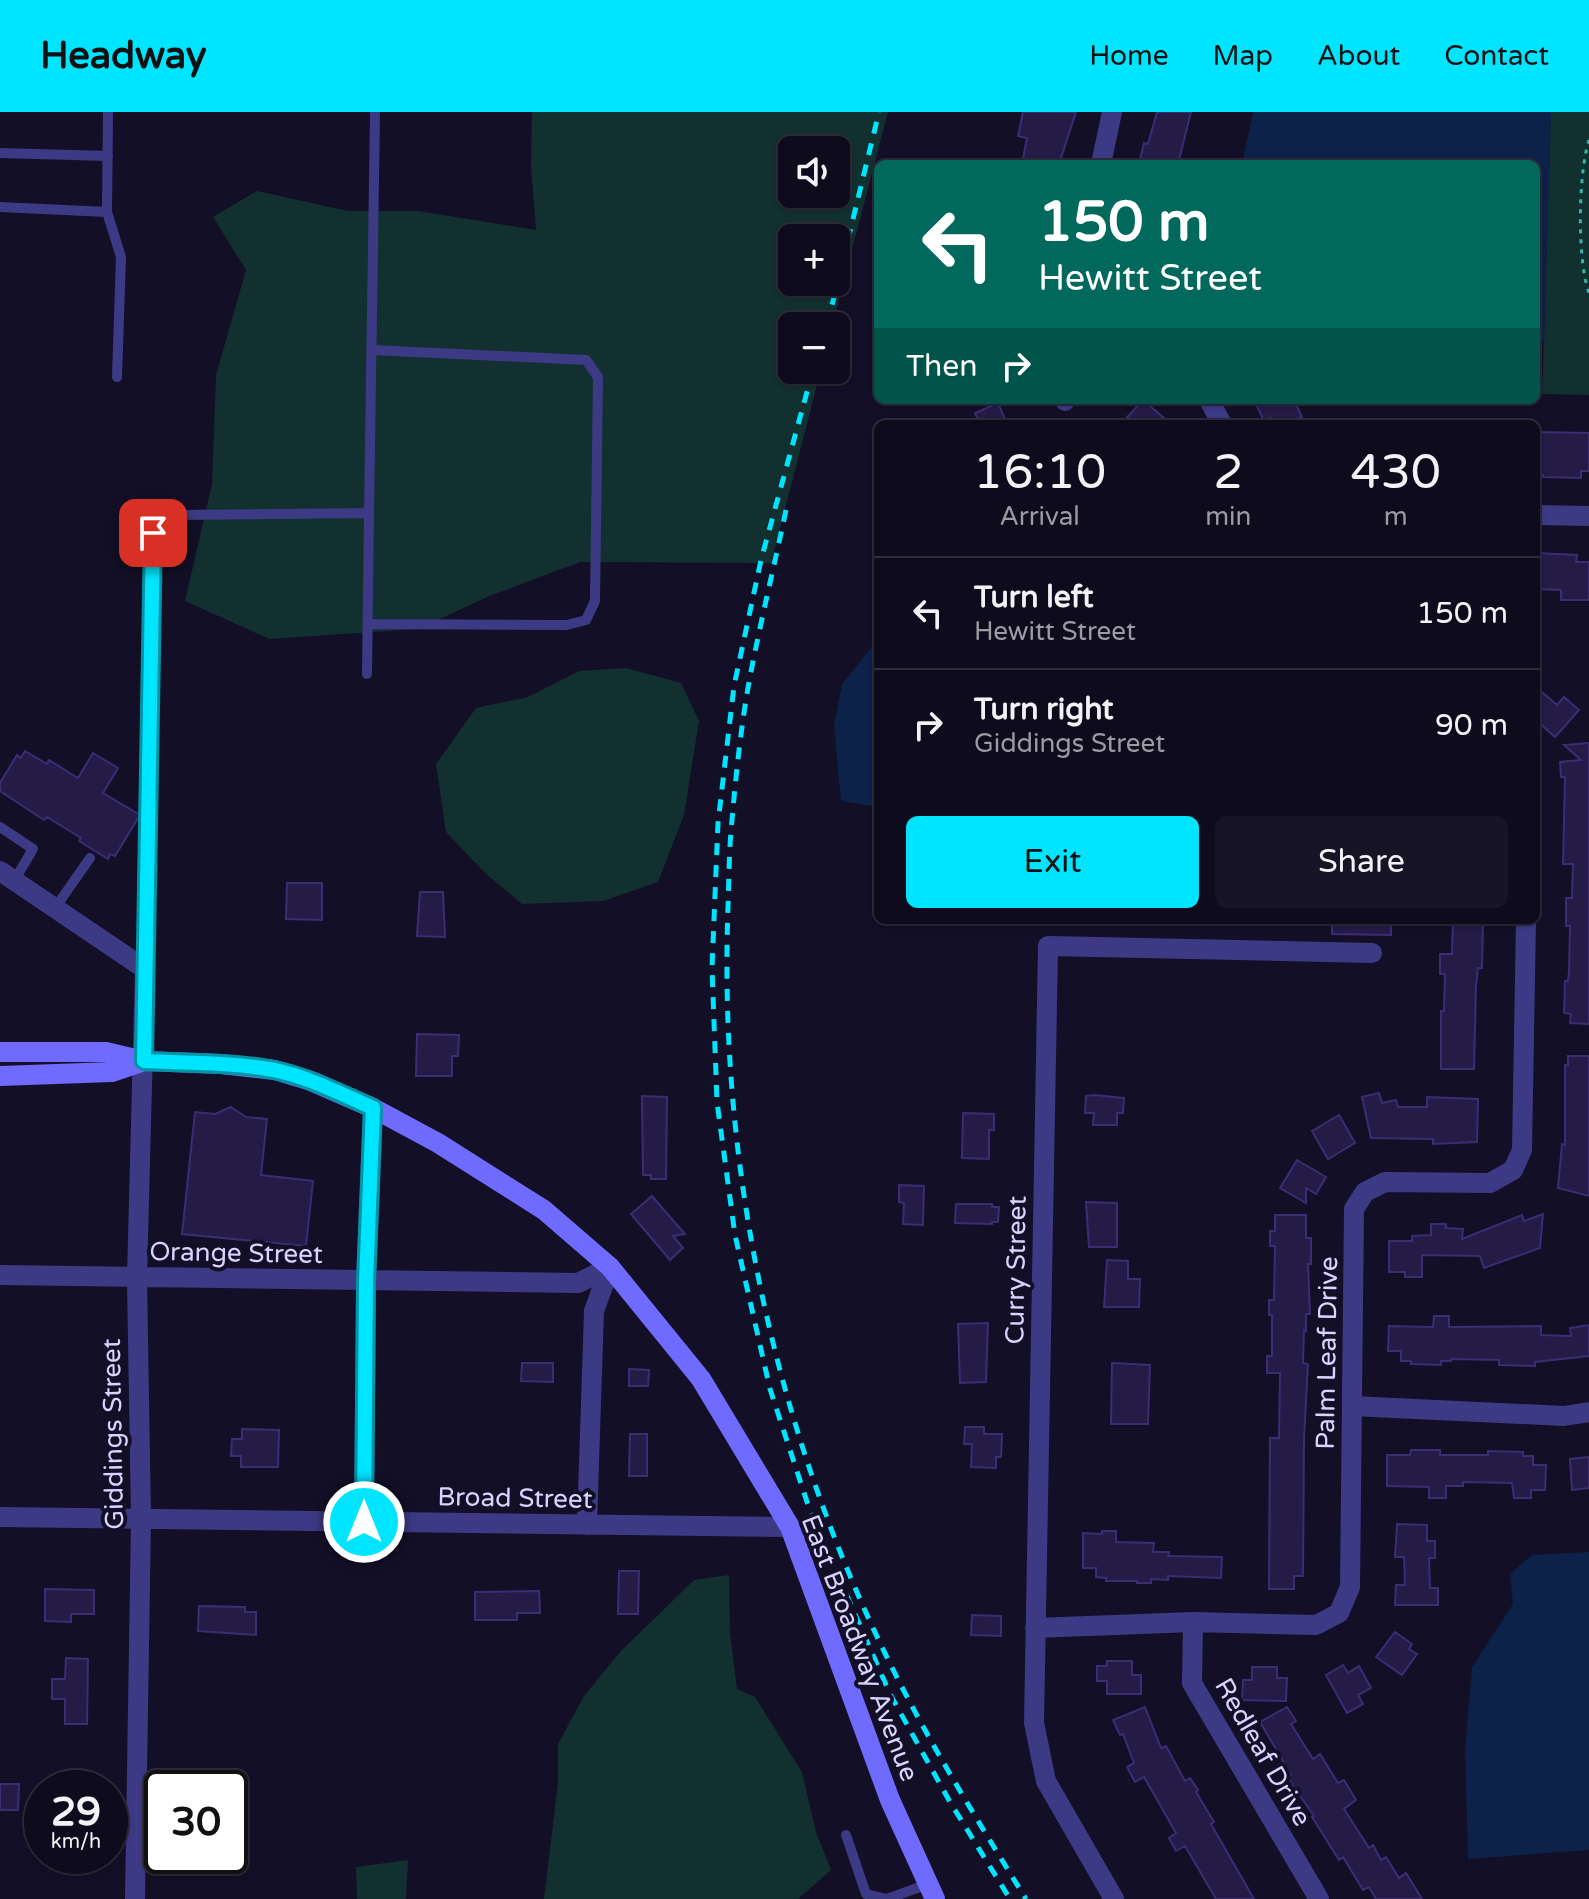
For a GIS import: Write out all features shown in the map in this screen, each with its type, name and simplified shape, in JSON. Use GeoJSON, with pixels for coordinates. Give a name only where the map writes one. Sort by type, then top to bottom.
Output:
{"type":"FeatureCollection","features":[{"type":"Feature","properties":{"kind":"main road"},"geometry":{"type":"LineString","coordinates":[[0,1052],[106,1052],[144,1061]]}},
{"type":"Feature","properties":{"kind":"main road"},"geometry":{"type":"LineString","coordinates":[[0,1076],[112,1072],[144,1061]]}},
{"type":"Feature","properties":{"kind":"main road","name":"East Broadway Avenue"},"geometry":{"type":"LineString","coordinates":[[144,1061],[275,1070],[311,1081],[373,1108],[438,1143],[544,1210],[610,1267],[701,1379],[790,1527],[890,1800],[931,1892]]}},
{"type":"Feature","properties":{"kind":"street"},"geometry":{"type":"LineString","coordinates":[[1102,160],[1112,112]]}},
{"type":"Feature","properties":{"kind":"street"},"geometry":{"type":"LineString","coordinates":[[1540,515],[1589,516]]}},
{"type":"Feature","properties":{"kind":"street"},"geometry":{"type":"LineString","coordinates":[[4,876],[145,969]]}},
{"type":"Feature","properties":{"kind":"street","name":"Palm Leaf Drive"},"geometry":{"type":"LineString","coordinates":[[1035,1628],[1193,1622],[1316,1625],[1339,1613],[1350,1587],[1354,1209],[1365,1192],[1385,1182],[1490,1183],[1513,1170],[1522,1150],[1526,924]]}},
{"type":"Feature","properties":{"kind":"street","name":"Curry Street"},"geometry":{"type":"LineString","coordinates":[[1114,1899],[1046,1781],[1034,1723],[1048,946],[1372,953]]}},
{"type":"Feature","properties":{"kind":"street","name":"Giddings Street"},"geometry":{"type":"LineString","coordinates":[[135,1899],[141,1519],[137,1278],[145,969]]}},
{"type":"Feature","properties":{"kind":"street"},"geometry":{"type":"LineString","coordinates":[[364,1522],[366,1282],[373,1108]]}},
{"type":"Feature","properties":{"kind":"street"},"geometry":{"type":"LineString","coordinates":[[587,1525],[594,1311],[610,1267]]}},
{"type":"Feature","properties":{"kind":"street","name":"Orange Street"},"geometry":{"type":"LineString","coordinates":[[0,1275],[578,1283],[610,1267]]}},
{"type":"Feature","properties":{"kind":"street"},"geometry":{"type":"LineString","coordinates":[[1352,1406],[1564,1416],[1589,1412]]}},
{"type":"Feature","properties":{"kind":"street","name":"Broad Street"},"geometry":{"type":"LineString","coordinates":[[0,1517],[790,1527]]}},
{"type":"Feature","properties":{"kind":"street","name":"Redleaf Drive"},"geometry":{"type":"LineString","coordinates":[[1193,1622],[1192,1683],[1319,1899]]}},
{"type":"Feature","properties":{"kind":"lane"},"geometry":{"type":"LineString","coordinates":[[108,112],[107,212],[121,257],[117,377]]}},
{"type":"Feature","properties":{"kind":"lane"},"geometry":{"type":"LineString","coordinates":[[367,674],[375,112]]}},
{"type":"Feature","properties":{"kind":"lane"},"geometry":{"type":"LineString","coordinates":[[0,153],[108,156]]}},
{"type":"Feature","properties":{"kind":"lane"},"geometry":{"type":"LineString","coordinates":[[0,207],[107,212]]}},
{"type":"Feature","properties":{"kind":"lane"},"geometry":{"type":"LineString","coordinates":[[368,624],[567,625],[586,620],[595,601],[598,377],[586,360],[372,350]]}},
{"type":"Feature","properties":{"kind":"lane"},"geometry":{"type":"LineString","coordinates":[[145,969],[153,533],[163,520],[175,515],[369,513]]}},
{"type":"Feature","properties":{"kind":"lane"},"geometry":{"type":"LineString","coordinates":[[0,827],[33,849],[4,876]]}},
{"type":"Feature","properties":{"kind":"lane"},"geometry":{"type":"LineString","coordinates":[[55,908],[90,858]]}},
{"type":"Feature","properties":{"kind":"lane"},"geometry":{"type":"LineString","coordinates":[[846,1835],[866,1894],[887,1899],[931,1892]]}},
{"type":"Feature","properties":{"kind":"path"},"geometry":{"type":"LineString","coordinates":[[1589,140],[1582,171],[1583,261],[1589,293]]}},
{"type":"Feature","properties":{"kind":"green space"},"geometry":{"type":"Polygon","coordinates":[[[532,112],[888,112],[850,257],[850,224],[778,224],[778,296],[840,296],[836,312],[778,312],[778,384],[817,384],[771,563],[580,562],[492,595],[418,629],[269,639],[185,601],[212,484],[216,375],[246,270],[213,217],[257,191],[348,211],[418,211],[536,230],[531,166],[532,112]]]}},
{"type":"Feature","properties":{"kind":"green space"},"geometry":{"type":"Polygon","coordinates":[[[1551,112],[1589,112],[1589,395],[1542,394],[1551,112]]]}},
{"type":"Feature","properties":{"kind":"green space"},"geometry":{"type":"Polygon","coordinates":[[[626,668],[681,683],[699,721],[684,815],[658,882],[603,901],[522,904],[486,874],[446,832],[436,764],[476,708],[528,697],[579,671],[626,668]]]}},
{"type":"Feature","properties":{"kind":"green space"},"geometry":{"type":"Polygon","coordinates":[[[729,1575],[730,1633],[737,1689],[755,1697],[802,1772],[816,1832],[831,1870],[798,1899],[544,1899],[558,1782],[558,1744],[584,1696],[621,1651],[694,1580],[729,1575]]]}},
{"type":"Feature","properties":{"kind":"green space"},"geometry":{"type":"Polygon","coordinates":[[[408,1860],[406,1899],[357,1899],[356,1867],[408,1860]]]}},
{"type":"Feature","properties":{"kind":"water"},"geometry":{"type":"Polygon","coordinates":[[[1253,112],[1551,112],[1544,342],[1540,342],[1540,160],[1243,160],[1253,112]]]}},
{"type":"Feature","properties":{"kind":"water"},"geometry":{"type":"Polygon","coordinates":[[[874,644],[874,806],[841,801],[834,726],[842,684],[874,644]]]}},
{"type":"Feature","properties":{"kind":"water"},"geometry":{"type":"Polygon","coordinates":[[[1589,1552],[1589,1850],[1468,1859],[1465,1750],[1472,1667],[1513,1604],[1510,1574],[1532,1555],[1589,1552]]]}},
{"type":"Feature","properties":{"kind":"building"},"geometry":{"type":"Polygon","coordinates":[[[1023,112],[1076,112],[1060,160],[1023,160],[1027,138],[1018,136],[1023,112]]]}},
{"type":"Feature","properties":{"kind":"building"},"geometry":{"type":"Polygon","coordinates":[[[1157,112],[1191,112],[1179,160],[1140,160],[1144,143],[1148,144],[1157,112]]]}},
{"type":"Feature","properties":{"kind":"building"},"geometry":{"type":"Polygon","coordinates":[[[998,404],[1005,420],[978,420],[975,413],[998,404]]]}},
{"type":"Feature","properties":{"kind":"building"},"geometry":{"type":"Polygon","coordinates":[[[1139,404],[1148,404],[1166,420],[1125,420],[1139,404]]]}},
{"type":"Feature","properties":{"kind":"building"},"geometry":{"type":"Polygon","coordinates":[[[1256,404],[1296,404],[1302,417],[1296,420],[1264,420],[1256,404]]]}},
{"type":"Feature","properties":{"kind":"building"},"geometry":{"type":"Polygon","coordinates":[[[1540,432],[1589,433],[1589,471],[1581,471],[1581,478],[1543,477],[1540,475],[1540,432]]]}},
{"type":"Feature","properties":{"kind":"building"},"geometry":{"type":"Polygon","coordinates":[[[1540,553],[1577,555],[1576,562],[1589,562],[1589,600],[1561,600],[1561,590],[1540,589],[1540,553]]]}},
{"type":"Feature","properties":{"kind":"building"},"geometry":{"type":"Polygon","coordinates":[[[1540,690],[1557,705],[1564,697],[1579,710],[1555,737],[1540,724],[1540,690]]]}},
{"type":"Feature","properties":{"kind":"building"},"geometry":{"type":"Polygon","coordinates":[[[1589,743],[1589,1024],[1570,1023],[1571,1014],[1564,1013],[1570,926],[1566,926],[1566,898],[1572,898],[1573,864],[1563,864],[1565,777],[1561,777],[1560,762],[1581,760],[1564,745],[1589,743]]]}},
{"type":"Feature","properties":{"kind":"building"},"geometry":{"type":"Polygon","coordinates":[[[25,751],[47,764],[49,760],[78,778],[93,753],[118,768],[103,793],[140,815],[115,856],[110,854],[108,859],[79,841],[81,838],[47,817],[44,820],[0,791],[0,783],[17,755],[21,758],[25,751]]]}},
{"type":"Feature","properties":{"kind":"building"},"geometry":{"type":"Polygon","coordinates":[[[287,883],[322,883],[322,920],[286,919],[287,883]]]}},
{"type":"Feature","properties":{"kind":"building"},"geometry":{"type":"Polygon","coordinates":[[[420,892],[443,892],[445,937],[417,936],[420,892]]]}},
{"type":"Feature","properties":{"kind":"building"},"geometry":{"type":"Polygon","coordinates":[[[1332,924],[1391,924],[1391,935],[1332,934],[1332,924]]]}},
{"type":"Feature","properties":{"kind":"building"},"geometry":{"type":"Polygon","coordinates":[[[1453,924],[1483,924],[1482,968],[1478,968],[1476,986],[1474,1069],[1441,1069],[1441,1011],[1444,1011],[1445,974],[1440,974],[1440,954],[1452,954],[1453,924]]]}},
{"type":"Feature","properties":{"kind":"building"},"geometry":{"type":"Polygon","coordinates":[[[417,1034],[459,1035],[458,1056],[452,1056],[452,1076],[416,1076],[417,1034]]]}},
{"type":"Feature","properties":{"kind":"building"},"geometry":{"type":"Polygon","coordinates":[[[1568,1056],[1589,1056],[1589,1196],[1558,1188],[1562,1144],[1565,1145],[1565,1065],[1568,1065],[1568,1056]]]}},
{"type":"Feature","properties":{"kind":"building"},"geometry":{"type":"Polygon","coordinates":[[[1379,1093],[1382,1103],[1396,1100],[1398,1107],[1427,1107],[1427,1097],[1478,1099],[1477,1142],[1433,1144],[1433,1139],[1371,1138],[1362,1097],[1379,1093]]]}},
{"type":"Feature","properties":{"kind":"building"},"geometry":{"type":"Polygon","coordinates":[[[642,1096],[667,1097],[666,1179],[651,1179],[651,1175],[643,1175],[642,1096]]]}},
{"type":"Feature","properties":{"kind":"building"},"geometry":{"type":"Polygon","coordinates":[[[1086,1096],[1124,1098],[1123,1113],[1117,1113],[1117,1125],[1093,1125],[1094,1113],[1085,1113],[1086,1096]]]}},
{"type":"Feature","properties":{"kind":"building"},"geometry":{"type":"Polygon","coordinates":[[[231,1107],[246,1117],[267,1119],[261,1175],[313,1181],[306,1246],[182,1234],[195,1112],[215,1114],[231,1107]]]}},
{"type":"Feature","properties":{"kind":"building"},"geometry":{"type":"Polygon","coordinates":[[[963,1113],[994,1114],[994,1130],[989,1130],[989,1159],[962,1158],[963,1113]]]}},
{"type":"Feature","properties":{"kind":"building"},"geometry":{"type":"Polygon","coordinates":[[[1339,1115],[1355,1143],[1328,1159],[1312,1131],[1339,1115]]]}},
{"type":"Feature","properties":{"kind":"building"},"geometry":{"type":"Polygon","coordinates":[[[1297,1160],[1326,1177],[1316,1194],[1306,1188],[1306,1203],[1280,1188],[1297,1160]]]}},
{"type":"Feature","properties":{"kind":"building"},"geometry":{"type":"Polygon","coordinates":[[[899,1185],[924,1186],[923,1225],[903,1224],[904,1203],[899,1202],[899,1185]]]}},
{"type":"Feature","properties":{"kind":"building"},"geometry":{"type":"Polygon","coordinates":[[[652,1196],[685,1234],[673,1236],[683,1248],[670,1260],[631,1214],[652,1196]]]}},
{"type":"Feature","properties":{"kind":"building"},"geometry":{"type":"Polygon","coordinates":[[[1086,1202],[1117,1203],[1117,1247],[1089,1247],[1086,1202]]]}},
{"type":"Feature","properties":{"kind":"building"},"geometry":{"type":"Polygon","coordinates":[[[956,1204],[992,1204],[992,1207],[999,1207],[998,1222],[955,1223],[956,1204]]]}},
{"type":"Feature","properties":{"kind":"building"},"geometry":{"type":"Polygon","coordinates":[[[1543,1214],[1540,1248],[1484,1268],[1480,1256],[1422,1255],[1422,1277],[1405,1277],[1405,1272],[1389,1272],[1389,1241],[1412,1241],[1412,1236],[1431,1235],[1431,1224],[1463,1229],[1462,1239],[1522,1215],[1524,1221],[1543,1214]]]}},
{"type":"Feature","properties":{"kind":"building"},"geometry":{"type":"Polygon","coordinates":[[[1275,1215],[1306,1215],[1306,1238],[1311,1238],[1311,1264],[1308,1264],[1310,1314],[1306,1314],[1303,1363],[1308,1364],[1303,1576],[1294,1576],[1294,1589],[1269,1589],[1270,1438],[1279,1438],[1280,1373],[1267,1373],[1267,1356],[1272,1356],[1269,1300],[1274,1300],[1275,1246],[1270,1246],[1270,1231],[1275,1231],[1275,1215]]]}},
{"type":"Feature","properties":{"kind":"building"},"geometry":{"type":"Polygon","coordinates":[[[1107,1260],[1128,1261],[1128,1279],[1140,1279],[1139,1307],[1104,1307],[1107,1260]]]}},
{"type":"Feature","properties":{"kind":"building"},"geometry":{"type":"Polygon","coordinates":[[[1434,1316],[1449,1316],[1449,1327],[1541,1326],[1541,1335],[1571,1336],[1570,1328],[1589,1325],[1589,1356],[1535,1362],[1535,1366],[1499,1365],[1499,1360],[1451,1359],[1441,1361],[1441,1365],[1411,1364],[1411,1361],[1401,1361],[1401,1351],[1388,1351],[1389,1326],[1433,1327],[1434,1316]]]}},
{"type":"Feature","properties":{"kind":"building"},"geometry":{"type":"Polygon","coordinates":[[[988,1323],[986,1382],[960,1383],[958,1324],[988,1323]]]}},
{"type":"Feature","properties":{"kind":"building"},"geometry":{"type":"Polygon","coordinates":[[[522,1363],[553,1363],[553,1382],[521,1381],[522,1363]]]}},
{"type":"Feature","properties":{"kind":"building"},"geometry":{"type":"Polygon","coordinates":[[[1112,1363],[1150,1365],[1148,1424],[1111,1424],[1112,1363]]]}},
{"type":"Feature","properties":{"kind":"building"},"geometry":{"type":"Polygon","coordinates":[[[629,1369],[649,1370],[648,1386],[629,1386],[629,1369]]]}},
{"type":"Feature","properties":{"kind":"building"},"geometry":{"type":"Polygon","coordinates":[[[965,1427],[984,1427],[984,1434],[1002,1434],[1001,1457],[996,1457],[996,1468],[971,1467],[972,1444],[964,1444],[965,1427]]]}},
{"type":"Feature","properties":{"kind":"building"},"geometry":{"type":"Polygon","coordinates":[[[242,1429],[279,1430],[278,1467],[241,1467],[241,1456],[231,1456],[232,1439],[242,1439],[242,1429]]]}},
{"type":"Feature","properties":{"kind":"building"},"geometry":{"type":"Polygon","coordinates":[[[630,1434],[647,1434],[647,1476],[629,1476],[630,1434]]]}},
{"type":"Feature","properties":{"kind":"building"},"geometry":{"type":"Polygon","coordinates":[[[1411,1450],[1440,1450],[1440,1455],[1523,1452],[1523,1456],[1533,1456],[1533,1465],[1546,1465],[1545,1490],[1531,1490],[1531,1498],[1514,1498],[1512,1483],[1463,1482],[1463,1486],[1446,1486],[1446,1498],[1429,1498],[1429,1487],[1387,1486],[1387,1455],[1410,1455],[1411,1450]]]}},
{"type":"Feature","properties":{"kind":"building"},"geometry":{"type":"Polygon","coordinates":[[[1589,1457],[1589,1488],[1572,1490],[1570,1459],[1589,1457]]]}},
{"type":"Feature","properties":{"kind":"building"},"geometry":{"type":"Polygon","coordinates":[[[1397,1524],[1427,1525],[1427,1541],[1435,1541],[1435,1558],[1429,1558],[1430,1588],[1438,1588],[1438,1605],[1395,1605],[1396,1585],[1405,1585],[1404,1557],[1395,1557],[1397,1524]]]}},
{"type":"Feature","properties":{"kind":"building"},"geometry":{"type":"Polygon","coordinates":[[[1102,1531],[1116,1531],[1116,1542],[1154,1543],[1153,1552],[1169,1552],[1168,1556],[1222,1557],[1221,1578],[1168,1576],[1168,1580],[1151,1579],[1151,1583],[1106,1581],[1106,1578],[1096,1577],[1096,1568],[1083,1568],[1083,1533],[1102,1534],[1102,1531]]]}},
{"type":"Feature","properties":{"kind":"building"},"geometry":{"type":"Polygon","coordinates":[[[619,1571],[639,1571],[638,1614],[618,1614],[619,1571]]]}},
{"type":"Feature","properties":{"kind":"building"},"geometry":{"type":"Polygon","coordinates":[[[45,1589],[94,1590],[94,1614],[71,1614],[71,1622],[45,1621],[45,1589]]]}},
{"type":"Feature","properties":{"kind":"building"},"geometry":{"type":"Polygon","coordinates":[[[539,1591],[540,1613],[517,1613],[517,1620],[475,1620],[475,1592],[539,1591]]]}},
{"type":"Feature","properties":{"kind":"building"},"geometry":{"type":"Polygon","coordinates":[[[199,1606],[245,1607],[245,1612],[256,1612],[256,1635],[198,1631],[199,1606]]]}},
{"type":"Feature","properties":{"kind":"building"},"geometry":{"type":"Polygon","coordinates":[[[972,1615],[1001,1616],[1001,1636],[971,1635],[972,1615]]]}},
{"type":"Feature","properties":{"kind":"building"},"geometry":{"type":"Polygon","coordinates":[[[1395,1632],[1412,1644],[1409,1649],[1417,1654],[1402,1675],[1376,1657],[1395,1632]]]}},
{"type":"Feature","properties":{"kind":"building"},"geometry":{"type":"Polygon","coordinates":[[[66,1658],[88,1659],[87,1724],[65,1724],[65,1699],[52,1699],[52,1679],[65,1679],[66,1658]]]}},
{"type":"Feature","properties":{"kind":"building"},"geometry":{"type":"Polygon","coordinates":[[[1107,1661],[1132,1661],[1132,1675],[1141,1675],[1141,1694],[1107,1694],[1107,1681],[1097,1681],[1097,1666],[1107,1666],[1107,1661]]]}},
{"type":"Feature","properties":{"kind":"building"},"geometry":{"type":"Polygon","coordinates":[[[1343,1665],[1348,1673],[1359,1666],[1371,1688],[1358,1695],[1363,1704],[1347,1713],[1326,1675],[1343,1665]]]}},
{"type":"Feature","properties":{"kind":"building"},"geometry":{"type":"Polygon","coordinates":[[[1252,1667],[1277,1667],[1277,1678],[1287,1678],[1286,1701],[1242,1700],[1243,1680],[1252,1680],[1252,1667]]]}},
{"type":"Feature","properties":{"kind":"building"},"geometry":{"type":"Polygon","coordinates":[[[1145,1707],[1161,1748],[1166,1746],[1185,1781],[1190,1778],[1198,1790],[1196,1792],[1214,1822],[1211,1824],[1254,1899],[1216,1899],[1185,1846],[1176,1851],[1169,1838],[1176,1833],[1144,1777],[1135,1782],[1127,1767],[1134,1763],[1123,1734],[1120,1735],[1113,1720],[1145,1707]]]}},
{"type":"Feature","properties":{"kind":"building"},"geometry":{"type":"Polygon","coordinates":[[[1287,1707],[1296,1721],[1291,1724],[1313,1759],[1320,1754],[1338,1783],[1344,1780],[1356,1800],[1344,1809],[1369,1848],[1373,1845],[1381,1860],[1386,1857],[1399,1878],[1406,1873],[1422,1899],[1376,1899],[1369,1887],[1363,1890],[1343,1857],[1339,1860],[1287,1777],[1291,1775],[1260,1722],[1287,1707]]]}},
{"type":"Feature","properties":{"kind":"building"},"geometry":{"type":"Polygon","coordinates":[[[0,1784],[19,1784],[18,1810],[0,1810],[0,1784]]]}},
{"type":"Feature","properties":{"kind":"railway"},"geometry":{"type":"LineString","coordinates":[[830,312],[879,112]]}},
{"type":"Feature","properties":{"kind":"railway"},"geometry":{"type":"LineString","coordinates":[[809,384],[761,560],[734,686],[718,823],[712,968],[717,1102],[735,1235],[770,1389],[810,1511],[890,1694],[950,1802],[1010,1899]]}},
{"type":"Feature","properties":{"kind":"railway"},"geometry":{"type":"LineString","coordinates":[[786,510],[746,699],[730,842],[728,1008],[734,1110],[746,1210],[765,1310],[791,1409],[822,1505],[860,1599],[918,1718],[1026,1899]]}},
{"type":"Feature","properties":{"kind":"route"},"geometry":{"type":"LineString","coordinates":[[153,533],[144,1061],[275,1070],[311,1081],[373,1108],[366,1282],[364,1522]]}}]}
